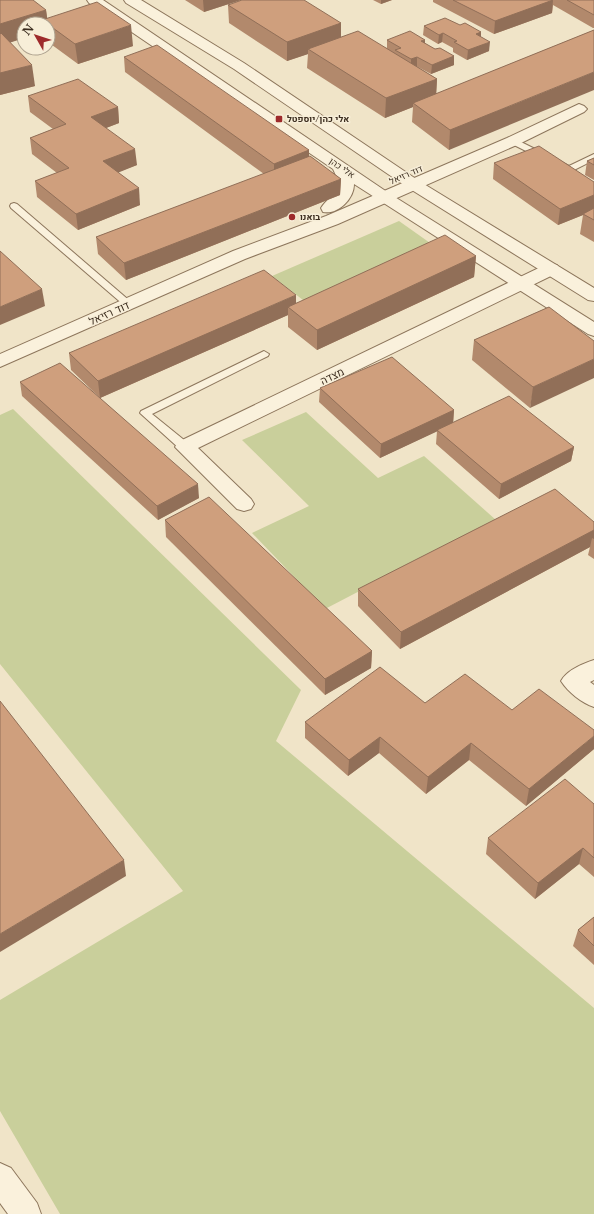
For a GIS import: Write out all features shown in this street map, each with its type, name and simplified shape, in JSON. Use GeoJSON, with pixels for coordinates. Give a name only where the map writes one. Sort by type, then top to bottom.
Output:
{"type":"FeatureCollection","features":[{"type":"Feature","properties":{"kind":"street","name":"אלי כהן"},"geometry":{"type":"LineString","coordinates":[[94,0],[340,168],[594,330]]}},
{"type":"Feature","properties":{"kind":"street"},"geometry":{"type":"LineString","coordinates":[[131,0],[239,66],[407,180],[594,296]]}},
{"type":"Feature","properties":{"kind":"street","name":"דוד רזיאל"},"geometry":{"type":"LineString","coordinates":[[0,361],[239,255],[332,220],[378,193],[467,149],[594,104]]}},
{"type":"Feature","properties":{"kind":"street","name":"דוד רזיאל"},"geometry":{"type":"LineString","coordinates":[[407,180],[513,142],[579,109]]}},
{"type":"Feature","properties":{"kind":"street"},"geometry":{"type":"LineString","coordinates":[[329,208],[342,198],[347,187],[345,176],[340,168]]}},
{"type":"Feature","properties":{"kind":"street","name":"דוד רזיאל"},"geometry":{"type":"LineString","coordinates":[[239,255],[280,232],[329,208],[378,193]]}},
{"type":"Feature","properties":{"kind":"street","name":"מצדה"},"geometry":{"type":"LineString","coordinates":[[185,447],[551,269]]}},
{"type":"Feature","properties":{"kind":"street"},"geometry":{"type":"LineString","coordinates":[[185,447],[244,504]]}},
{"type":"Feature","properties":{"kind":"street"},"geometry":{"type":"LineString","coordinates":[[594,668],[573,681],[594,698]]}},
{"type":"Feature","properties":{"kind":"street"},"geometry":{"type":"LineString","coordinates":[[0,1178],[26,1214]]}},
{"type":"Feature","properties":{"kind":"lane"},"geometry":{"type":"LineString","coordinates":[[513,142],[569,169],[594,157]]}},
{"type":"Feature","properties":{"kind":"lane"},"geometry":{"type":"LineString","coordinates":[[14,206],[128,304]]}},
{"type":"Feature","properties":{"kind":"lane"},"geometry":{"type":"LineString","coordinates":[[185,447],[145,414],[264,354]]}},
{"type":"Feature","properties":{"kind":"green space"},"geometry":{"type":"Polygon","coordinates":[[[399,221],[440,250],[312,307],[272,276],[399,221]]]}},
{"type":"Feature","properties":{"kind":"green space"},"geometry":{"type":"Polygon","coordinates":[[[13,409],[301,690],[276,741],[594,1008],[594,1214],[60,1214],[0,1111],[0,1000],[183,891],[0,664],[0,415],[13,409]]]}},
{"type":"Feature","properties":{"kind":"green space"},"geometry":{"type":"Polygon","coordinates":[[[306,412],[378,478],[424,456],[496,520],[325,609],[252,533],[309,506],[242,440],[306,412]]]}},
{"type":"Feature","properties":{"kind":"building"},"geometry":{"type":"Polygon","coordinates":[[[0,0],[33,0],[46,10],[26,16],[16,16],[16,19],[0,24],[0,0]]]}},
{"type":"Feature","properties":{"kind":"building"},"geometry":{"type":"Polygon","coordinates":[[[242,0],[304,0],[341,23],[287,42],[228,5],[242,0]]]}},
{"type":"Feature","properties":{"kind":"building"},"geometry":{"type":"Polygon","coordinates":[[[453,0],[553,0],[495,21],[453,0]]]}},
{"type":"Feature","properties":{"kind":"building"},"geometry":{"type":"Polygon","coordinates":[[[567,0],[594,0],[594,15],[567,0]]]}},
{"type":"Feature","properties":{"kind":"building"},"geometry":{"type":"Polygon","coordinates":[[[97,2],[131,25],[75,44],[56,30],[56,16],[54,16],[97,2]]]}},
{"type":"Feature","properties":{"kind":"building"},"geometry":{"type":"Polygon","coordinates":[[[445,18],[460,25],[465,23],[481,32],[476,34],[490,42],[468,50],[454,42],[457,41],[443,33],[439,35],[424,26],[445,18]]]}},
{"type":"Feature","properties":{"kind":"building"},"geometry":{"type":"Polygon","coordinates":[[[594,30],[594,72],[450,130],[413,103],[594,30]]]}},
{"type":"Feature","properties":{"kind":"building"},"geometry":{"type":"Polygon","coordinates":[[[358,31],[437,79],[386,98],[308,49],[358,31]]]}},
{"type":"Feature","properties":{"kind":"building"},"geometry":{"type":"Polygon","coordinates":[[[410,31],[425,40],[421,41],[435,49],[440,48],[454,56],[432,65],[417,57],[411,59],[395,50],[401,48],[387,40],[410,31]]]}},
{"type":"Feature","properties":{"kind":"building"},"geometry":{"type":"Polygon","coordinates":[[[1,33],[16,48],[16,56],[23,56],[32,65],[0,73],[1,33]]]}},
{"type":"Feature","properties":{"kind":"building"},"geometry":{"type":"Polygon","coordinates":[[[157,45],[309,150],[274,164],[124,57],[157,45]]]}},
{"type":"Feature","properties":{"kind":"building"},"geometry":{"type":"Polygon","coordinates":[[[78,79],[118,107],[91,117],[135,149],[103,161],[139,188],[76,214],[35,181],[69,168],[30,138],[66,124],[28,96],[78,79]]]}},
{"type":"Feature","properties":{"kind":"building"},"geometry":{"type":"Polygon","coordinates":[[[539,146],[594,182],[594,195],[560,209],[494,163],[539,146]]]}},
{"type":"Feature","properties":{"kind":"building"},"geometry":{"type":"Polygon","coordinates":[[[310,156],[341,179],[124,263],[96,237],[310,156]]]}},
{"type":"Feature","properties":{"kind":"building"},"geometry":{"type":"Polygon","coordinates":[[[594,158],[594,165],[587,161],[594,158]]]}},
{"type":"Feature","properties":{"kind":"building"},"geometry":{"type":"Polygon","coordinates":[[[594,208],[594,220],[583,214],[594,208]]]}},
{"type":"Feature","properties":{"kind":"building"},"geometry":{"type":"Polygon","coordinates":[[[445,235],[476,256],[317,330],[288,307],[445,235]]]}},
{"type":"Feature","properties":{"kind":"building"},"geometry":{"type":"Polygon","coordinates":[[[0,251],[42,289],[0,307],[0,251]]]}},
{"type":"Feature","properties":{"kind":"building"},"geometry":{"type":"Polygon","coordinates":[[[264,270],[296,295],[98,381],[69,353],[264,270]]]}},
{"type":"Feature","properties":{"kind":"building"},"geometry":{"type":"Polygon","coordinates":[[[549,307],[594,341],[594,359],[533,387],[474,340],[549,307]]]}},
{"type":"Feature","properties":{"kind":"building"},"geometry":{"type":"Polygon","coordinates":[[[392,357],[454,410],[381,444],[320,388],[392,357]]]}},
{"type":"Feature","properties":{"kind":"building"},"geometry":{"type":"Polygon","coordinates":[[[60,363],[198,484],[157,506],[20,382],[60,363]]]}},
{"type":"Feature","properties":{"kind":"building"},"geometry":{"type":"Polygon","coordinates":[[[509,396],[574,447],[501,484],[437,430],[509,396]]]}},
{"type":"Feature","properties":{"kind":"building"},"geometry":{"type":"Polygon","coordinates":[[[555,489],[594,522],[594,530],[401,632],[358,589],[555,489]]]}},
{"type":"Feature","properties":{"kind":"building"},"geometry":{"type":"Polygon","coordinates":[[[209,497],[372,651],[325,679],[165,520],[209,497]]]}},
{"type":"Feature","properties":{"kind":"building"},"geometry":{"type":"Polygon","coordinates":[[[380,667],[425,703],[465,674],[512,710],[539,689],[594,730],[594,736],[529,789],[471,743],[428,777],[380,737],[349,760],[305,722],[380,667]]]}},
{"type":"Feature","properties":{"kind":"building"},"geometry":{"type":"Polygon","coordinates":[[[0,701],[124,860],[0,934],[0,701]]]}},
{"type":"Feature","properties":{"kind":"building"},"geometry":{"type":"Polygon","coordinates":[[[565,779],[594,804],[594,858],[583,848],[538,883],[488,838],[565,779]]]}},
{"type":"Feature","properties":{"kind":"building"},"geometry":{"type":"Polygon","coordinates":[[[594,917],[594,946],[578,930],[594,917]]]}},
{"type":"Feature","properties":{"kind":"place","name":"אלי כהן/יוספטל"},"geometry":{"type":"Point","coordinates":[279,119]}},
{"type":"Feature","properties":{"kind":"place","name":"בואנו"},"geometry":{"type":"Point","coordinates":[292,217]}}]}
